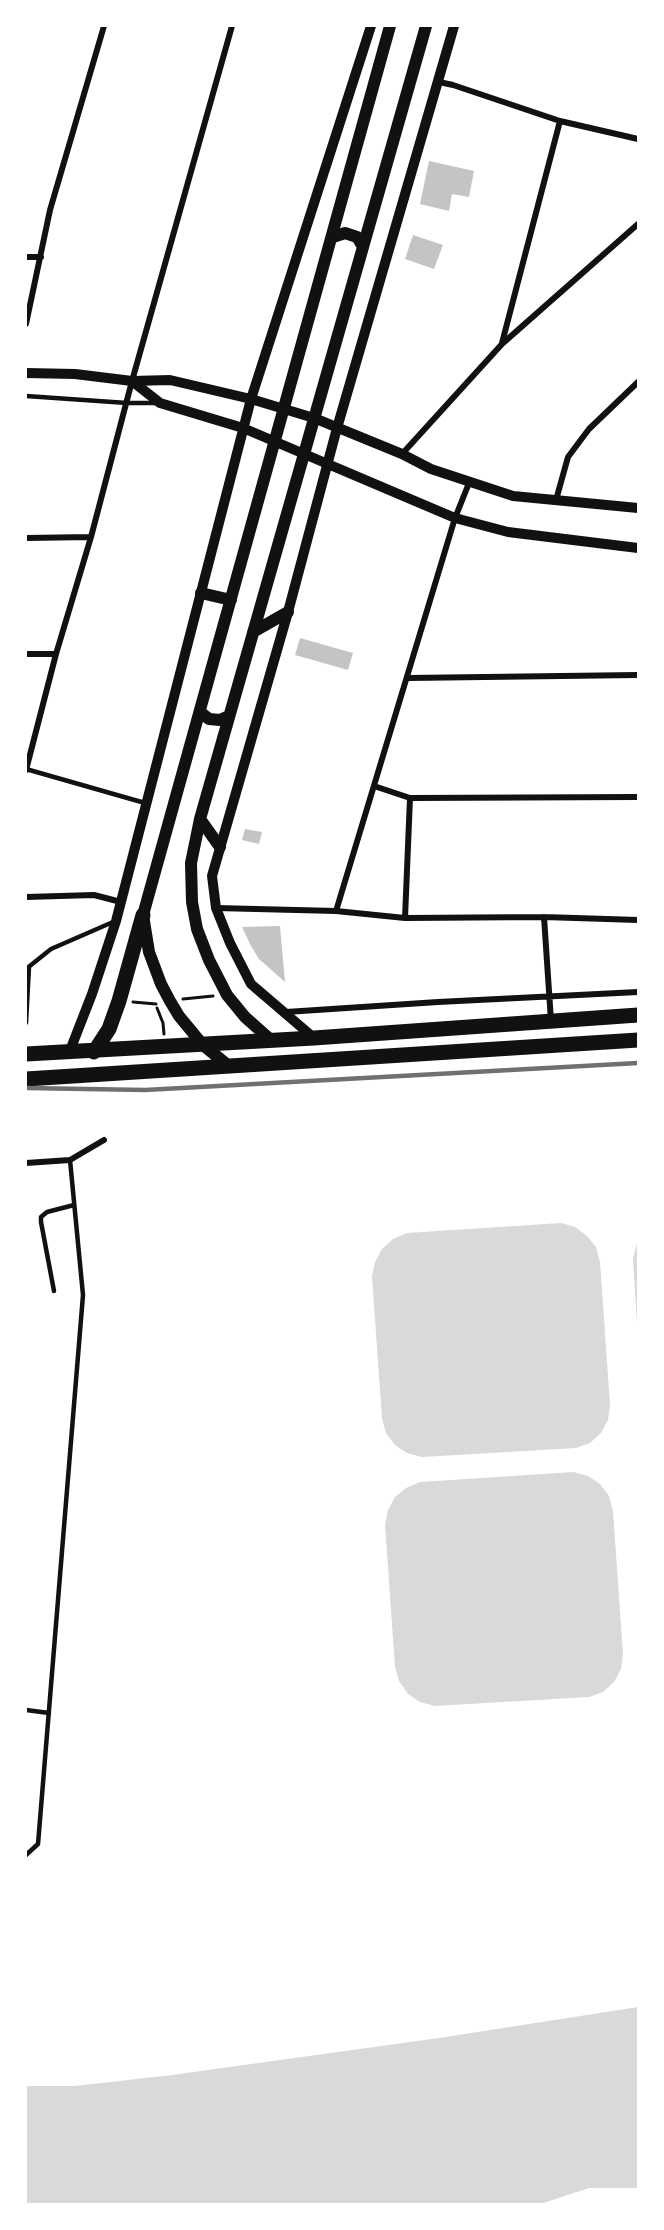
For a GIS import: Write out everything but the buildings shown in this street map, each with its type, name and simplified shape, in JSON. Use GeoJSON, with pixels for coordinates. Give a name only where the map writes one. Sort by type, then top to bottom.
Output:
{"type":"FeatureCollection","features":[{"type":"Feature","properties":{"kind":"highway"},"geometry":{"type":"LineString","coordinates":[[94,1052],[109,1029],[120,1001],[143,915]]}},
{"type":"Feature","properties":{"kind":"highway"},"geometry":{"type":"LineString","coordinates":[[26,1054],[272,1041],[639,1015]]}},
{"type":"Feature","properties":{"kind":"highway"},"geometry":{"type":"LineString","coordinates":[[467,1027],[469,1052]]}},
{"type":"Feature","properties":{"kind":"highway"},"geometry":{"type":"LineString","coordinates":[[26,1079],[639,1040]]}},
{"type":"Feature","properties":{"kind":"main road"},"geometry":{"type":"LineString","coordinates":[[230,1067],[203,1045],[179,1016],[161,984],[149,952],[143,915],[390,26]]}},
{"type":"Feature","properties":{"kind":"main road"},"geometry":{"type":"LineString","coordinates":[[272,1041],[245,1017],[227,994],[209,960],[197,929],[192,902],[191,863],[200,819],[426,26]]}},
{"type":"Feature","properties":{"kind":"main road"},"geometry":{"type":"LineString","coordinates":[[333,237],[345,233],[357,237],[363,247]]}},
{"type":"Feature","properties":{"kind":"main road"},"geometry":{"type":"LineString","coordinates":[[201,593],[231,600]]}},
{"type":"Feature","properties":{"kind":"main road"},"geometry":{"type":"LineString","coordinates":[[253,632],[288,612]]}},
{"type":"Feature","properties":{"kind":"main road"},"geometry":{"type":"LineString","coordinates":[[200,712],[209,719],[220,720],[229,716]]}},
{"type":"Feature","properties":{"kind":"main road"},"geometry":{"type":"LineString","coordinates":[[200,819],[220,847]]}},
{"type":"Feature","properties":{"kind":"street"},"geometry":{"type":"LineString","coordinates":[[26,324],[50,210],[104,26]]}},
{"type":"Feature","properties":{"kind":"street"},"geometry":{"type":"LineString","coordinates":[[26,770],[56,654],[91,537],[132,381],[232,26]]}},
{"type":"Feature","properties":{"kind":"street"},"geometry":{"type":"LineString","coordinates":[[69,1053],[92,994],[116,921],[251,399],[371,26]]}},
{"type":"Feature","properties":{"kind":"street"},"geometry":{"type":"LineString","coordinates":[[314,1038],[251,984],[216,908],[212,876],[288,612],[327,463],[454,26]]}},
{"type":"Feature","properties":{"kind":"street"},"geometry":{"type":"LineString","coordinates":[[438,82],[560,121],[639,140]]}},
{"type":"Feature","properties":{"kind":"street"},"geometry":{"type":"LineString","coordinates":[[502,344],[560,121]]}},
{"type":"Feature","properties":{"kind":"street"},"geometry":{"type":"LineString","coordinates":[[402,454],[502,344],[639,224]]}},
{"type":"Feature","properties":{"kind":"street"},"geometry":{"type":"LineString","coordinates":[[26,257],[41,256]]}},
{"type":"Feature","properties":{"kind":"street"},"geometry":{"type":"LineString","coordinates":[[26,373],[75,374],[132,381],[170,380],[251,399],[314,418],[402,454],[430,469],[513,496],[639,508]]}},
{"type":"Feature","properties":{"kind":"street"},"geometry":{"type":"LineString","coordinates":[[132,381],[160,403],[243,429],[455,518],[508,532],[639,548]]}},
{"type":"Feature","properties":{"kind":"street"},"geometry":{"type":"LineString","coordinates":[[556,500],[567,457],[589,429],[639,382]]}},
{"type":"Feature","properties":{"kind":"street"},"geometry":{"type":"LineString","coordinates":[[336,911],[455,518],[469,483]]}},
{"type":"Feature","properties":{"kind":"street"},"geometry":{"type":"LineString","coordinates":[[26,538],[91,537]]}},
{"type":"Feature","properties":{"kind":"street"},"geometry":{"type":"LineString","coordinates":[[26,654],[56,654]]}},
{"type":"Feature","properties":{"kind":"street"},"geometry":{"type":"LineString","coordinates":[[408,678],[639,675]]}},
{"type":"Feature","properties":{"kind":"street"},"geometry":{"type":"LineString","coordinates":[[375,786],[410,798],[639,797]]}},
{"type":"Feature","properties":{"kind":"street"},"geometry":{"type":"LineString","coordinates":[[405,918],[410,798]]}},
{"type":"Feature","properties":{"kind":"street"},"geometry":{"type":"LineString","coordinates":[[26,897],[94,895],[121,902]]}},
{"type":"Feature","properties":{"kind":"street"},"geometry":{"type":"LineString","coordinates":[[216,908],[336,911],[405,918],[544,917],[639,920]]}},
{"type":"Feature","properties":{"kind":"street"},"geometry":{"type":"LineString","coordinates":[[544,917],[551,1021]]}},
{"type":"Feature","properties":{"kind":"street"},"geometry":{"type":"LineString","coordinates":[[282,1012],[639,992]]}},
{"type":"Feature","properties":{"kind":"street"},"geometry":{"type":"LineString","coordinates":[[26,1163],[70,1160],[104,1140]]}},
{"type":"Feature","properties":{"kind":"lane"},"geometry":{"type":"LineString","coordinates":[[26,396],[160,403]]}},
{"type":"Feature","properties":{"kind":"lane"},"geometry":{"type":"LineString","coordinates":[[26,770],[146,803]]}},
{"type":"Feature","properties":{"kind":"lane"},"geometry":{"type":"LineString","coordinates":[[26,1023],[27,968],[51,949],[116,921]]}},
{"type":"Feature","properties":{"kind":"lane"},"geometry":{"type":"LineString","coordinates":[[26,1854],[38,1844],[83,1295],[70,1160]]}},
{"type":"Feature","properties":{"kind":"lane"},"geometry":{"type":"LineString","coordinates":[[54,1291],[41,1217],[46,1212],[75,1205]]}},
{"type":"Feature","properties":{"kind":"lane"},"geometry":{"type":"LineString","coordinates":[[26,1710],[49,1713]]}},
{"type":"Feature","properties":{"kind":"shaded area"},"geometry":{"type":"Polygon","coordinates":[[[561,1223],[575,1227],[587,1236],[596,1247],[600,1262],[610,1405],[608,1420],[601,1433],[590,1443],[576,1448],[422,1457],[407,1453],[395,1445],[386,1433],[382,1419],[372,1276],[375,1262],[382,1249],[393,1239],[407,1233],[561,1223]]]}},
{"type":"Feature","properties":{"kind":"shaded area"},"geometry":{"type":"Polygon","coordinates":[[[638,1239],[638,1340],[633,1259],[638,1239]]]}},
{"type":"Feature","properties":{"kind":"shaded area"},"geometry":{"type":"Polygon","coordinates":[[[574,1472],[588,1476],[600,1484],[609,1496],[613,1511],[623,1654],[621,1669],[614,1682],[603,1692],[589,1697],[435,1706],[420,1702],[408,1694],[399,1681],[395,1667],[385,1525],[388,1510],[395,1497],[406,1488],[420,1482],[574,1472]]]}},
{"type":"Feature","properties":{"kind":"shaded area"},"geometry":{"type":"Polygon","coordinates":[[[638,2007],[638,2188],[589,2188],[540,2204],[26,2204],[26,2086],[75,2086],[172,2075],[439,2038],[638,2007]]]}},
{"type":"Feature","properties":{"kind":"railway"},"geometry":{"type":"LineString","coordinates":[[26,1088],[145,1090],[638,1063]]}}]}
